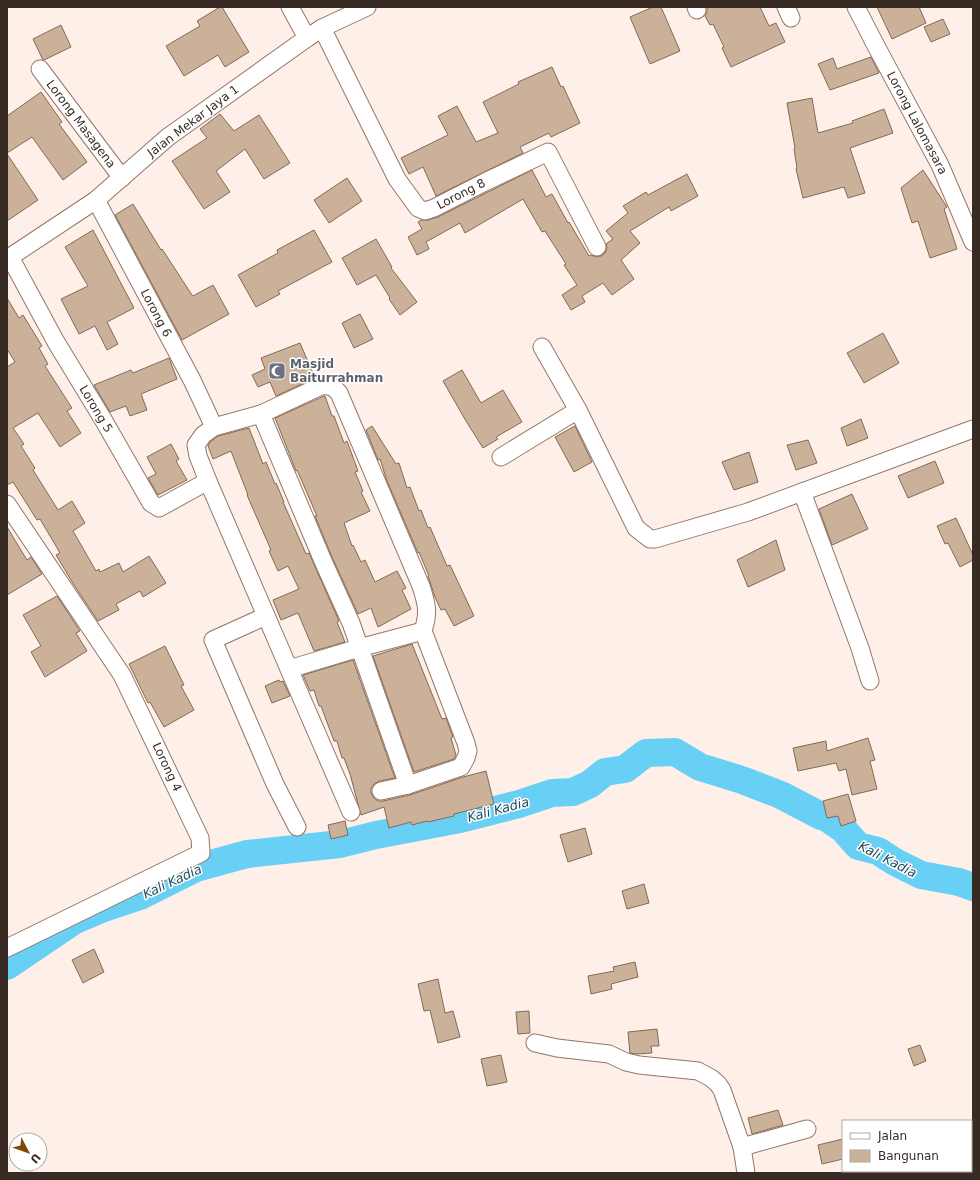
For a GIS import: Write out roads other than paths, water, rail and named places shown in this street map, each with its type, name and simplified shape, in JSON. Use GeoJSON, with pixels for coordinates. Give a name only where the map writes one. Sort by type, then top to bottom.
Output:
{"type":"FeatureCollection","features":[{"type":"Feature","properties":{"kind":"street"},"geometry":{"type":"LineString","coordinates":[[290,7],[308,38]]}},
{"type":"Feature","properties":{"kind":"street","name":"Jalan Mekar Jaya 1"},"geometry":{"type":"LineString","coordinates":[[8,258],[96,200],[168,137],[322,28],[367,7]]}},
{"type":"Feature","properties":{"kind":"street","name":"Lorong Lalomasara"},"geometry":{"type":"LineString","coordinates":[[856,7],[940,165],[973,242]]}},
{"type":"Feature","properties":{"kind":"street","name":"Lorong 8"},"geometry":{"type":"LineString","coordinates":[[322,28],[397,179],[418,208],[425,211],[434,208],[548,152],[597,248]]}},
{"type":"Feature","properties":{"kind":"street","name":"Lorong Masagena"},"geometry":{"type":"LineString","coordinates":[[40,70],[122,178]]}},
{"type":"Feature","properties":{"kind":"street","name":"Lorong 6"},"geometry":{"type":"LineString","coordinates":[[96,200],[192,380],[214,427]]}},
{"type":"Feature","properties":{"kind":"street","name":"Lorong 5"},"geometry":{"type":"LineString","coordinates":[[8,258],[151,503],[159,508],[208,481]]}},
{"type":"Feature","properties":{"kind":"street"},"geometry":{"type":"LineString","coordinates":[[542,347],[578,410],[636,528],[650,539],[655,539],[734,516],[973,429]]}},
{"type":"Feature","properties":{"kind":"street"},"geometry":{"type":"LineString","coordinates":[[351,812],[208,481],[198,456],[196,445],[203,435],[214,427],[261,414],[321,386],[329,385],[339,393],[421,586],[427,603],[427,619],[423,631],[468,751],[461,767],[408,785],[381,791]]}},
{"type":"Feature","properties":{"kind":"street"},"geometry":{"type":"LineString","coordinates":[[501,457],[578,410]]}},
{"type":"Feature","properties":{"kind":"street"},"geometry":{"type":"LineString","coordinates":[[261,414],[351,623],[408,785]]}},
{"type":"Feature","properties":{"kind":"street"},"geometry":{"type":"LineString","coordinates":[[802,492],[860,648],[870,681]]}},
{"type":"Feature","properties":{"kind":"street","name":"Lorong 4"},"geometry":{"type":"LineString","coordinates":[[7,504],[122,675],[200,838],[201,852],[7,948]]}},
{"type":"Feature","properties":{"kind":"street"},"geometry":{"type":"LineString","coordinates":[[266,616],[213,640],[274,784],[297,827]]}},
{"type":"Feature","properties":{"kind":"street"},"geometry":{"type":"LineString","coordinates":[[289,669],[423,631]]}},
{"type":"Feature","properties":{"kind":"street"},"geometry":{"type":"LineString","coordinates":[[534,1043],[557,1048],[610,1054],[626,1062],[639,1065],[698,1071],[705,1074],[718,1084],[722,1090],[742,1147],[746,1173]]}},
{"type":"Feature","properties":{"kind":"street"},"geometry":{"type":"LineString","coordinates":[[742,1147],[807,1129]]}},
{"type":"Feature","properties":{"kind":"waterway","name":"Kali Kadia"},"geometry":{"type":"LineString","coordinates":[[7,966],[75,920],[101,909],[140,896],[196,868],[247,854],[340,844],[376,835],[460,819],[519,804],[552,793],[573,792],[590,784],[605,772],[625,769],[646,753],[675,752],[700,767],[742,780],[781,795],[821,816],[824,816],[843,829],[858,846],[878,851],[895,862],[921,875],[959,882],[973,887]]}},
{"type":"Feature","properties":{"kind":"place","name":"Masjid Baiturrahman"},"geometry":{"type":"Point","coordinates":[277,371]}}]}
